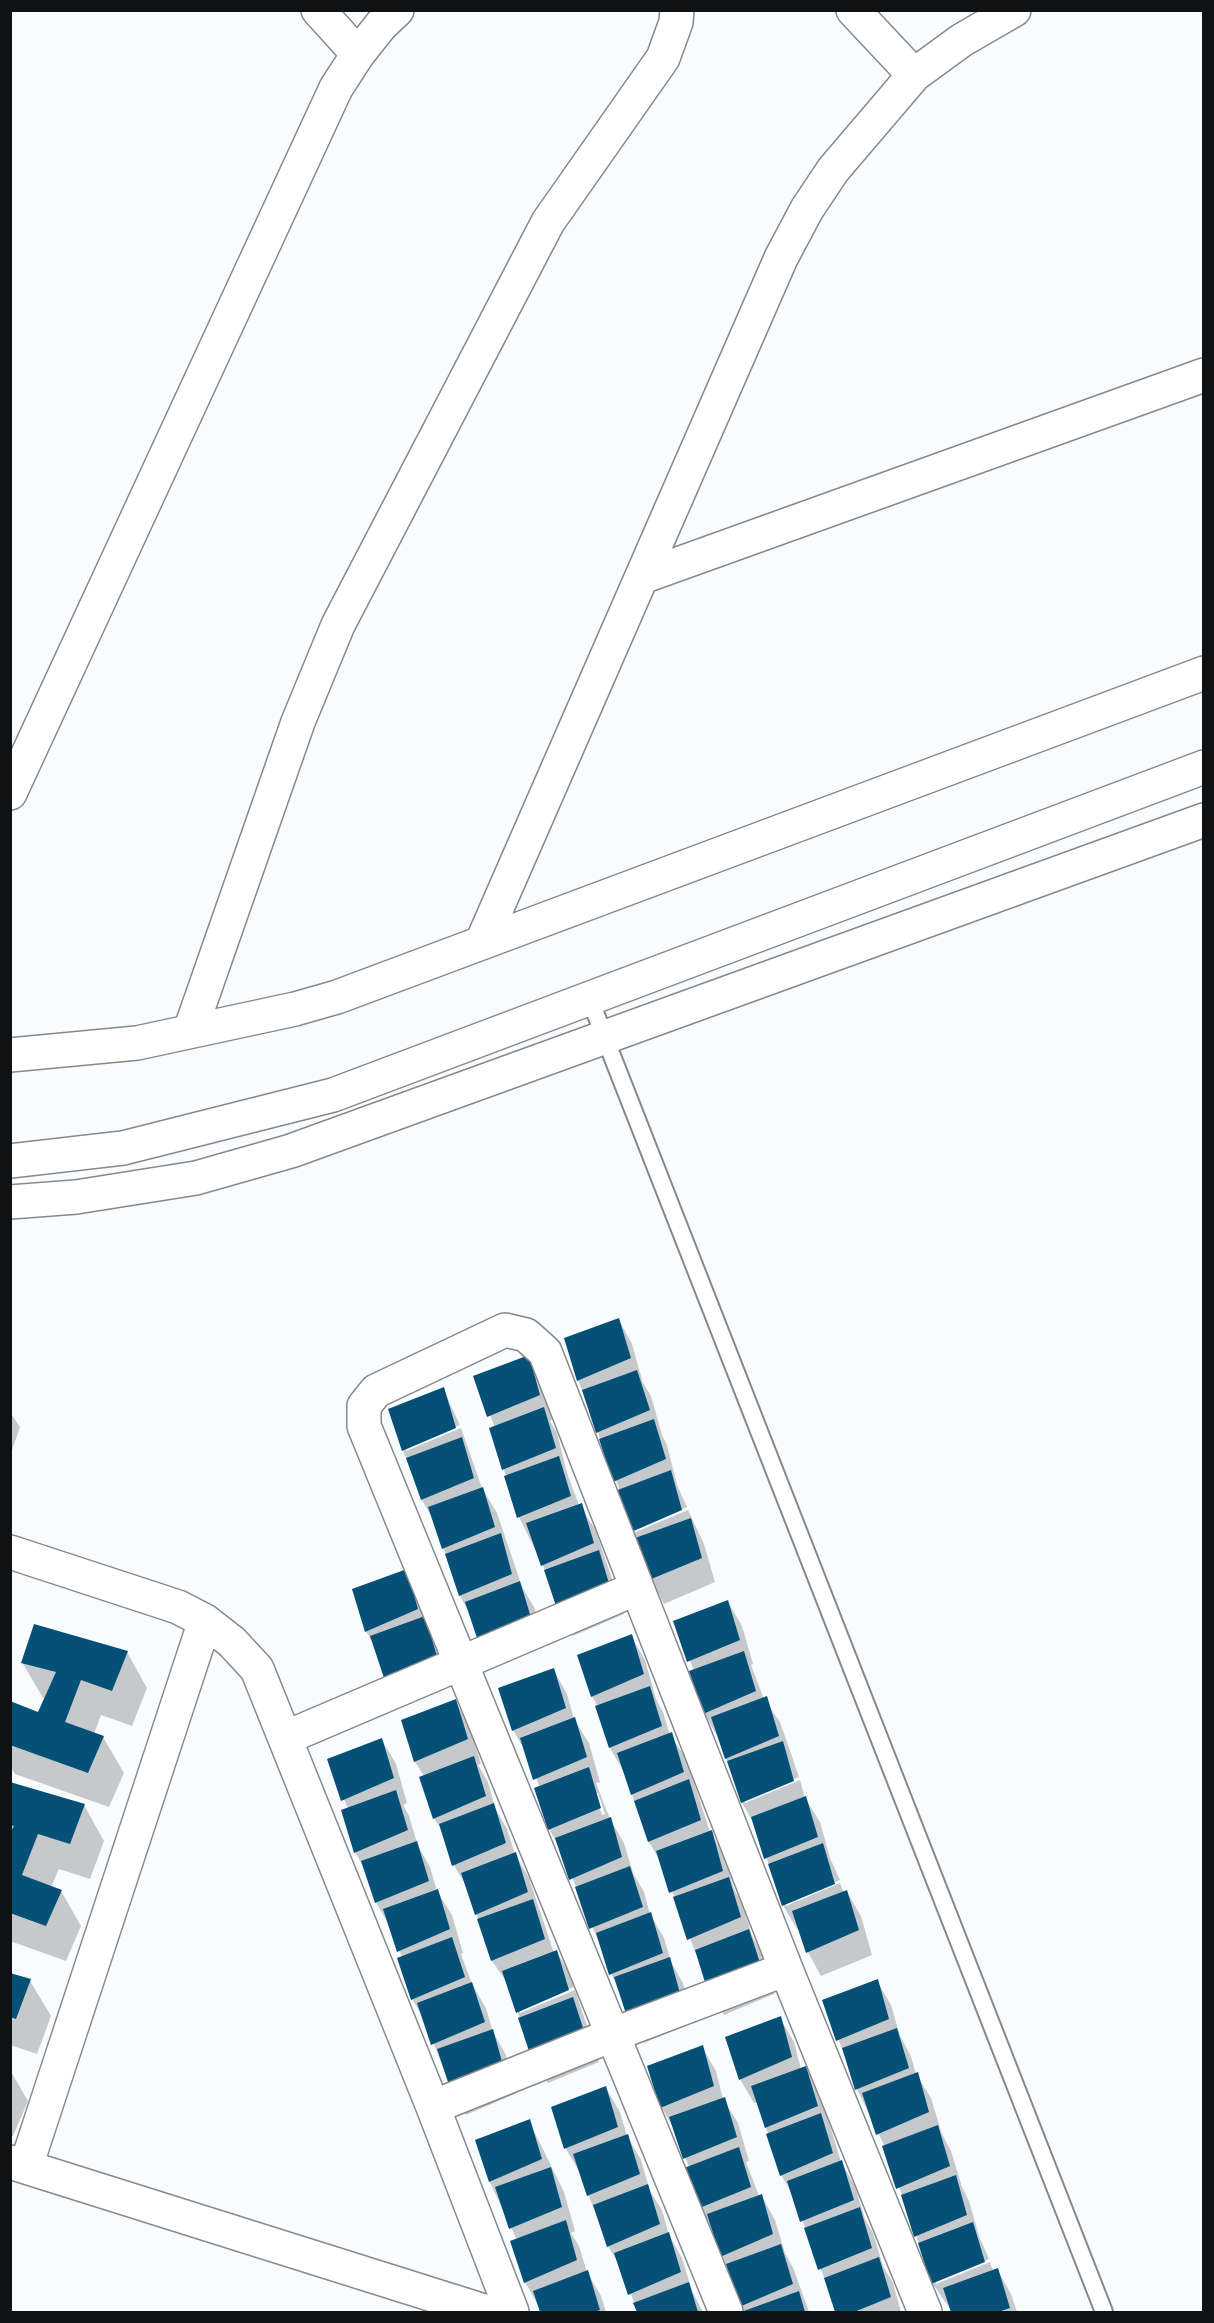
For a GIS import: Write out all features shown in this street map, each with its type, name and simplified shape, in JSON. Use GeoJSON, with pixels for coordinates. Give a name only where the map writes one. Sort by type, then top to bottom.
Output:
{"type":"FeatureCollection","features":[{"type":"Feature","properties":{"kind":"street"},"geometry":{"type":"LineString","coordinates":[[318,10],[358,54]]}},
{"type":"Feature","properties":{"kind":"street"},"geometry":{"type":"LineString","coordinates":[[10,793],[331,99],[358,54],[381,25],[397,10]]}},
{"type":"Feature","properties":{"kind":"street"},"geometry":{"type":"LineString","coordinates":[[190,1031],[298,722],[338,625],[548,222],[663,58],[676,22],[677,10]]}},
{"type":"Feature","properties":{"kind":"street"},"geometry":{"type":"LineString","coordinates":[[853,10],[914,75]]}},
{"type":"Feature","properties":{"kind":"street"},"geometry":{"type":"LineString","coordinates":[[482,942],[781,258],[807,209],[833,170],[914,75],[962,40],[1014,10]]}},
{"type":"Feature","properties":{"kind":"street"},"geometry":{"type":"LineString","coordinates":[[642,577],[1203,375]]}},
{"type":"Feature","properties":{"kind":"street"},"geometry":{"type":"LineString","coordinates":[[10,1054],[110,1047],[295,1009],[326,1000],[1203,673]]}},
{"type":"Feature","properties":{"kind":"street"},"geometry":{"type":"LineString","coordinates":[[10,1161],[123,1148],[333,1095],[1203,767]]}},
{"type":"Feature","properties":{"kind":"street"},"geometry":{"type":"LineString","coordinates":[[10,1202],[76,1197],[196,1178],[291,1151],[1203,820]]}},
{"type":"Feature","properties":{"kind":"street"},"geometry":{"type":"LineString","coordinates":[[726,2313],[364,1426],[364,1406],[376,1391],[505,1330],[526,1335],[544,1352],[786,1969],[925,2313]]}},
{"type":"Feature","properties":{"kind":"street"},"geometry":{"type":"LineString","coordinates":[[10,1552],[178,1607],[205,1621],[232,1642],[257,1669],[433,2107],[512,2313]]}},
{"type":"Feature","properties":{"kind":"street"},"geometry":{"type":"LineString","coordinates":[[285,1738],[637,1588]]}},
{"type":"Feature","properties":{"kind":"street"},"geometry":{"type":"LineString","coordinates":[[205,1621],[18,2164],[487,2313]]}},
{"type":"Feature","properties":{"kind":"street"},"geometry":{"type":"LineString","coordinates":[[433,2107],[612,2035],[786,1969]]}},
{"type":"Feature","properties":{"kind":"lane"},"geometry":{"type":"LineString","coordinates":[[589,997],[1104,2313]]}},
{"type":"Feature","properties":{"kind":"building"},"geometry":{"type":"Polygon","coordinates":[[[619,1318],[631,1358],[577,1381],[564,1338],[619,1318]]]}},
{"type":"Feature","properties":{"kind":"building"},"geometry":{"type":"Polygon","coordinates":[[[529,1355],[540,1395],[487,1417],[473,1376],[529,1355]]]}},
{"type":"Feature","properties":{"kind":"building"},"geometry":{"type":"Polygon","coordinates":[[[637,1370],[650,1410],[596,1433],[582,1390],[637,1370]]]}},
{"type":"Feature","properties":{"kind":"building"},"geometry":{"type":"Polygon","coordinates":[[[444,1387],[456,1428],[402,1451],[388,1409],[444,1387]]]}},
{"type":"Feature","properties":{"kind":"building"},"geometry":{"type":"Polygon","coordinates":[[[544,1407],[556,1448],[502,1470],[489,1428],[544,1407]]]}},
{"type":"Feature","properties":{"kind":"building"},"geometry":{"type":"Polygon","coordinates":[[[654,1419],[666,1459],[613,1482],[599,1439],[654,1419]]]}},
{"type":"Feature","properties":{"kind":"building"},"geometry":{"type":"Polygon","coordinates":[[[462,1437],[474,1478],[421,1500],[406,1458],[462,1437]]]}},
{"type":"Feature","properties":{"kind":"building"},"geometry":{"type":"Polygon","coordinates":[[[559,1456],[571,1496],[517,1518],[504,1476],[559,1456]]]}},
{"type":"Feature","properties":{"kind":"building"},"geometry":{"type":"Polygon","coordinates":[[[671,1470],[682,1510],[629,1533],[615,1491],[671,1470]]]}},
{"type":"Feature","properties":{"kind":"building"},"geometry":{"type":"Polygon","coordinates":[[[483,1487],[495,1527],[442,1549],[428,1507],[483,1487]]]}},
{"type":"Feature","properties":{"kind":"building"},"geometry":{"type":"Polygon","coordinates":[[[582,1503],[594,1543],[541,1566],[526,1523],[582,1503]]]}},
{"type":"Feature","properties":{"kind":"building"},"geometry":{"type":"Polygon","coordinates":[[[691,1518],[702,1558],[649,1580],[635,1538],[691,1518]]]}},
{"type":"Feature","properties":{"kind":"building"},"geometry":{"type":"Polygon","coordinates":[[[501,1533],[512,1574],[459,1596],[445,1554],[501,1533]]]}},
{"type":"Feature","properties":{"kind":"building"},"geometry":{"type":"Polygon","coordinates":[[[599,1550],[611,1590],[558,1612],[544,1570],[599,1550]]]}},
{"type":"Feature","properties":{"kind":"building"},"geometry":{"type":"Polygon","coordinates":[[[407,1569],[418,1609],[365,1632],[352,1589],[407,1569]]]}},
{"type":"Feature","properties":{"kind":"building"},"geometry":{"type":"Polygon","coordinates":[[[520,1581],[532,1621],[479,1644],[465,1602],[520,1581]]]}},
{"type":"Feature","properties":{"kind":"building"},"geometry":{"type":"Polygon","coordinates":[[[728,1600],[740,1640],[687,1662],[673,1621],[728,1600]]]}},
{"type":"Feature","properties":{"kind":"building"},"geometry":{"type":"Polygon","coordinates":[[[425,1616],[437,1656],[384,1678],[370,1636],[425,1616]]]}},
{"type":"Feature","properties":{"kind":"building"},"geometry":{"type":"Polygon","coordinates":[[[34,1624],[128,1651],[112,1691],[81,1680],[65,1722],[104,1736],[88,1773],[10,1745],[10,1701],[38,1712],[56,1672],[21,1663],[34,1624]]]}},
{"type":"Feature","properties":{"kind":"building"},"geometry":{"type":"Polygon","coordinates":[[[632,1634],[644,1674],[591,1697],[577,1655],[632,1634]]]}},
{"type":"Feature","properties":{"kind":"building"},"geometry":{"type":"Polygon","coordinates":[[[744,1651],[756,1691],[703,1714],[689,1671],[744,1651]]]}},
{"type":"Feature","properties":{"kind":"building"},"geometry":{"type":"Polygon","coordinates":[[[554,1668],[566,1708],[512,1731],[498,1688],[554,1668]]]}},
{"type":"Feature","properties":{"kind":"building"},"geometry":{"type":"Polygon","coordinates":[[[650,1686],[662,1726],[609,1748],[595,1706],[650,1686]]]}},
{"type":"Feature","properties":{"kind":"building"},"geometry":{"type":"Polygon","coordinates":[[[767,1696],[779,1736],[725,1759],[711,1717],[767,1696]]]}},
{"type":"Feature","properties":{"kind":"building"},"geometry":{"type":"Polygon","coordinates":[[[456,1699],[468,1739],[414,1762],[401,1720],[456,1699]]]}},
{"type":"Feature","properties":{"kind":"building"},"geometry":{"type":"Polygon","coordinates":[[[575,1717],[587,1757],[533,1780],[520,1738],[575,1717]]]}},
{"type":"Feature","properties":{"kind":"building"},"geometry":{"type":"Polygon","coordinates":[[[672,1732],[684,1772],[631,1795],[617,1753],[672,1732]]]}},
{"type":"Feature","properties":{"kind":"building"},"geometry":{"type":"Polygon","coordinates":[[[382,1738],[394,1778],[341,1801],[327,1759],[382,1738]]]}},
{"type":"Feature","properties":{"kind":"building"},"geometry":{"type":"Polygon","coordinates":[[[783,1741],[794,1781],[741,1803],[727,1761],[783,1741]]]}},
{"type":"Feature","properties":{"kind":"building"},"geometry":{"type":"Polygon","coordinates":[[[474,1756],[486,1796],[433,1819],[419,1777],[474,1756]]]}},
{"type":"Feature","properties":{"kind":"building"},"geometry":{"type":"Polygon","coordinates":[[[589,1767],[601,1808],[548,1830],[534,1788],[589,1767]]]}},
{"type":"Feature","properties":{"kind":"building"},"geometry":{"type":"Polygon","coordinates":[[[689,1779],[701,1820],[648,1842],[634,1801],[689,1779]]]}},
{"type":"Feature","properties":{"kind":"building"},"geometry":{"type":"Polygon","coordinates":[[[10,1782],[85,1804],[70,1844],[38,1834],[22,1875],[62,1890],[46,1926],[10,1913],[10,1833],[14,1826],[10,1825],[10,1782]]]}},
{"type":"Feature","properties":{"kind":"building"},"geometry":{"type":"Polygon","coordinates":[[[396,1790],[408,1830],[354,1853],[341,1810],[396,1790]]]}},
{"type":"Feature","properties":{"kind":"building"},"geometry":{"type":"Polygon","coordinates":[[[806,1796],[818,1837],[764,1859],[751,1817],[806,1796]]]}},
{"type":"Feature","properties":{"kind":"building"},"geometry":{"type":"Polygon","coordinates":[[[494,1803],[506,1843],[452,1866],[439,1824],[494,1803]]]}},
{"type":"Feature","properties":{"kind":"building"},"geometry":{"type":"Polygon","coordinates":[[[611,1817],[622,1857],[569,1880],[555,1838],[611,1817]]]}},
{"type":"Feature","properties":{"kind":"building"},"geometry":{"type":"Polygon","coordinates":[[[712,1830],[723,1871],[669,1893],[656,1851],[712,1830]]]}},
{"type":"Feature","properties":{"kind":"building"},"geometry":{"type":"Polygon","coordinates":[[[417,1841],[429,1881],[375,1903],[361,1861],[417,1841]]]}},
{"type":"Feature","properties":{"kind":"building"},"geometry":{"type":"Polygon","coordinates":[[[823,1843],[835,1884],[782,1906],[768,1864],[823,1843]]]}},
{"type":"Feature","properties":{"kind":"building"},"geometry":{"type":"Polygon","coordinates":[[[516,1852],[528,1892],[475,1915],[461,1873],[516,1852]]]}},
{"type":"Feature","properties":{"kind":"building"},"geometry":{"type":"Polygon","coordinates":[[[630,1866],[643,1907],[589,1929],[575,1887],[630,1866]]]}},
{"type":"Feature","properties":{"kind":"building"},"geometry":{"type":"Polygon","coordinates":[[[729,1877],[741,1917],[687,1940],[673,1897],[729,1877]]]}},
{"type":"Feature","properties":{"kind":"building"},"geometry":{"type":"Polygon","coordinates":[[[438,1889],[450,1929],[397,1952],[383,1909],[438,1889]]]}},
{"type":"Feature","properties":{"kind":"building"},"geometry":{"type":"Polygon","coordinates":[[[847,1890],[859,1930],[806,1953],[792,1911],[847,1890]]]}},
{"type":"Feature","properties":{"kind":"building"},"geometry":{"type":"Polygon","coordinates":[[[533,1899],[545,1939],[491,1961],[477,1919],[533,1899]]]}},
{"type":"Feature","properties":{"kind":"building"},"geometry":{"type":"Polygon","coordinates":[[[651,1912],[663,1953],[609,1975],[596,1933],[651,1912]]]}},
{"type":"Feature","properties":{"kind":"building"},"geometry":{"type":"Polygon","coordinates":[[[749,1929],[762,1969],[708,1992],[695,1950],[749,1929]]]}},
{"type":"Feature","properties":{"kind":"building"},"geometry":{"type":"Polygon","coordinates":[[[452,1937],[465,1977],[411,2000],[397,1958],[452,1937]]]}},
{"type":"Feature","properties":{"kind":"building"},"geometry":{"type":"Polygon","coordinates":[[[557,1950],[569,1990],[516,2013],[502,1971],[557,1950]]]}},
{"type":"Feature","properties":{"kind":"building"},"geometry":{"type":"Polygon","coordinates":[[[670,1957],[681,1997],[628,2020],[614,1977],[670,1957]]]}},
{"type":"Feature","properties":{"kind":"building"},"geometry":{"type":"Polygon","coordinates":[[[10,1973],[31,1979],[16,2019],[10,2017],[10,1973]]]}},
{"type":"Feature","properties":{"kind":"building"},"geometry":{"type":"Polygon","coordinates":[[[878,1979],[889,2019],[836,2041],[822,2000],[878,1979]]]}},
{"type":"Feature","properties":{"kind":"building"},"geometry":{"type":"Polygon","coordinates":[[[472,1982],[485,2022],[431,2045],[417,2003],[472,1982]]]}},
{"type":"Feature","properties":{"kind":"building"},"geometry":{"type":"Polygon","coordinates":[[[573,1997],[586,2037],[532,2060],[518,2018],[573,1997]]]}},
{"type":"Feature","properties":{"kind":"building"},"geometry":{"type":"Polygon","coordinates":[[[781,2016],[792,2057],[739,2080],[725,2037],[781,2016]]]}},
{"type":"Feature","properties":{"kind":"building"},"geometry":{"type":"Polygon","coordinates":[[[897,2028],[909,2068],[855,2090],[842,2048],[897,2028]]]}},
{"type":"Feature","properties":{"kind":"building"},"geometry":{"type":"Polygon","coordinates":[[[493,2029],[504,2069],[451,2091],[437,2049],[493,2029]]]}},
{"type":"Feature","properties":{"kind":"building"},"geometry":{"type":"Polygon","coordinates":[[[703,2045],[714,2086],[660,2108],[647,2066],[703,2045]]]}},
{"type":"Feature","properties":{"kind":"building"},"geometry":{"type":"Polygon","coordinates":[[[806,2066],[818,2106],[765,2128],[751,2086],[806,2066]]]}},
{"type":"Feature","properties":{"kind":"building"},"geometry":{"type":"Polygon","coordinates":[[[918,2072],[929,2112],[876,2135],[862,2093],[918,2072]]]}},
{"type":"Feature","properties":{"kind":"building"},"geometry":{"type":"Polygon","coordinates":[[[606,2086],[618,2127],[564,2149],[551,2107],[606,2086]]]}},
{"type":"Feature","properties":{"kind":"building"},"geometry":{"type":"Polygon","coordinates":[[[725,2097],[737,2137],[683,2159],[669,2117],[725,2097]]]}},
{"type":"Feature","properties":{"kind":"building"},"geometry":{"type":"Polygon","coordinates":[[[821,2113],[833,2153],[780,2176],[766,2134],[821,2113]]]}},
{"type":"Feature","properties":{"kind":"building"},"geometry":{"type":"Polygon","coordinates":[[[530,2119],[542,2159],[489,2182],[475,2140],[530,2119]]]}},
{"type":"Feature","properties":{"kind":"building"},"geometry":{"type":"Polygon","coordinates":[[[938,2125],[950,2166],[896,2189],[882,2146],[938,2125]]]}},
{"type":"Feature","properties":{"kind":"building"},"geometry":{"type":"Polygon","coordinates":[[[628,2134],[640,2174],[587,2196],[573,2154],[628,2134]]]}},
{"type":"Feature","properties":{"kind":"building"},"geometry":{"type":"Polygon","coordinates":[[[739,2147],[751,2187],[697,2209],[684,2168],[739,2147]]]}},
{"type":"Feature","properties":{"kind":"building"},"geometry":{"type":"Polygon","coordinates":[[[842,2160],[854,2200],[800,2222],[787,2181],[842,2160]]]}},
{"type":"Feature","properties":{"kind":"building"},"geometry":{"type":"Polygon","coordinates":[[[551,2167],[562,2207],[509,2229],[495,2187],[551,2167]]]}},
{"type":"Feature","properties":{"kind":"building"},"geometry":{"type":"Polygon","coordinates":[[[956,2175],[967,2215],[914,2237],[901,2195],[956,2175]]]}},
{"type":"Feature","properties":{"kind":"building"},"geometry":{"type":"Polygon","coordinates":[[[648,2184],[660,2224],[607,2247],[593,2205],[648,2184]]]}},
{"type":"Feature","properties":{"kind":"building"},"geometry":{"type":"Polygon","coordinates":[[[762,2194],[773,2234],[720,2257],[707,2214],[762,2194]]]}},
{"type":"Feature","properties":{"kind":"building"},"geometry":{"type":"Polygon","coordinates":[[[860,2207],[872,2248],[818,2270],[804,2228],[860,2207]]]}},
{"type":"Feature","properties":{"kind":"building"},"geometry":{"type":"Polygon","coordinates":[[[566,2220],[577,2260],[524,2283],[510,2241],[566,2220]]]}},
{"type":"Feature","properties":{"kind":"building"},"geometry":{"type":"Polygon","coordinates":[[[973,2222],[985,2262],[931,2284],[918,2243],[973,2222]]]}},
{"type":"Feature","properties":{"kind":"building"},"geometry":{"type":"Polygon","coordinates":[[[669,2232],[681,2272],[628,2295],[614,2253],[669,2232]]]}},
{"type":"Feature","properties":{"kind":"building"},"geometry":{"type":"Polygon","coordinates":[[[781,2244],[793,2284],[739,2307],[726,2264],[781,2244]]]}},
{"type":"Feature","properties":{"kind":"building"},"geometry":{"type":"Polygon","coordinates":[[[879,2257],[891,2297],[854,2312],[835,2312],[824,2278],[879,2257]]]}},
{"type":"Feature","properties":{"kind":"building"},"geometry":{"type":"Polygon","coordinates":[[[998,2268],[1010,2308],[998,2312],[951,2312],[943,2288],[998,2268]]]}},
{"type":"Feature","properties":{"kind":"building"},"geometry":{"type":"Polygon","coordinates":[[[588,2270],[600,2310],[540,2312],[533,2291],[588,2270]]]}},
{"type":"Feature","properties":{"kind":"building"},"geometry":{"type":"Polygon","coordinates":[[[689,2282],[698,2312],[637,2312],[633,2303],[689,2282]]]}},
{"type":"Feature","properties":{"kind":"building"},"geometry":{"type":"Polygon","coordinates":[[[799,2291],[805,2312],[741,2312],[799,2291]]]}}]}
